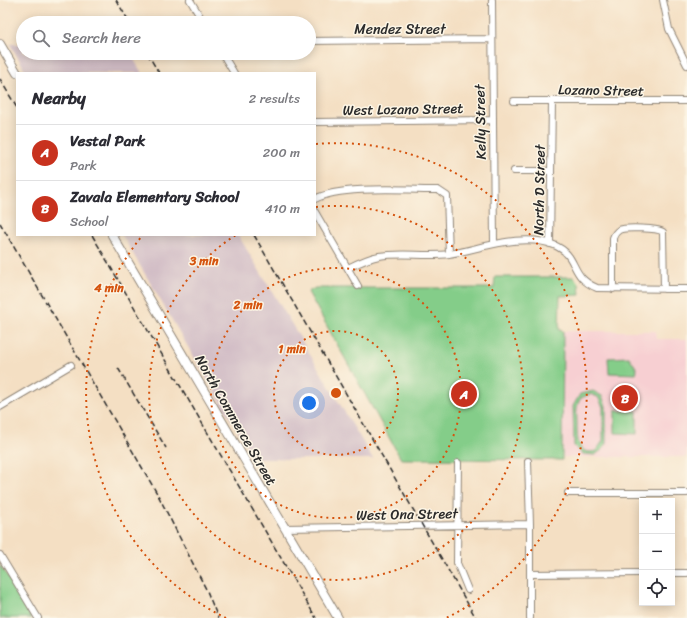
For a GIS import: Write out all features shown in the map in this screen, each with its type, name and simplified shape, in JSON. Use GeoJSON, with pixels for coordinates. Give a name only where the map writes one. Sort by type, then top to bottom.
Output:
{"type":"FeatureCollection","features":[{"type":"Feature","properties":{"kind":"main road"},"geometry":{"type":"LineString","coordinates":[[0,44],[16,72]]}},
{"type":"Feature","properties":{"kind":"main road","name":"North Commerce Street"},"geometry":{"type":"LineString","coordinates":[[113,236],[338,618]]}},
{"type":"Feature","properties":{"kind":"street"},"geometry":{"type":"LineString","coordinates":[[190,0],[200,16]]}},
{"type":"Feature","properties":{"kind":"street","name":"Kelly Street"},"geometry":{"type":"LineString","coordinates":[[492,0],[494,244]]}},
{"type":"Feature","properties":{"kind":"street"},"geometry":{"type":"LineString","coordinates":[[662,0],[669,29],[687,65]]}},
{"type":"Feature","properties":{"kind":"street","name":"Mendez Street"},"geometry":{"type":"LineString","coordinates":[[316,41],[492,39]]}},
{"type":"Feature","properties":{"kind":"street"},"geometry":{"type":"LineString","coordinates":[[226,60],[233,72]]}},
{"type":"Feature","properties":{"kind":"street","name":"Lozano Street"},"geometry":{"type":"LineString","coordinates":[[514,101],[687,101]]}},
{"type":"Feature","properties":{"kind":"street","name":"North D Street"},"geometry":{"type":"LineString","coordinates":[[552,101],[550,244],[562,248],[572,258],[576,272],[587,284],[597,288],[687,289]]}},
{"type":"Feature","properties":{"kind":"street","name":"West Lozano Street"},"geometry":{"type":"LineString","coordinates":[[316,122],[492,120]]}},
{"type":"Feature","properties":{"kind":"street"},"geometry":{"type":"LineString","coordinates":[[514,171],[550,171]]}},
{"type":"Feature","properties":{"kind":"street"},"geometry":{"type":"LineString","coordinates":[[316,198],[322,195],[344,191],[438,190],[447,196],[449,254]]}},
{"type":"Feature","properties":{"kind":"street"},"geometry":{"type":"LineString","coordinates":[[316,214],[358,286]]}},
{"type":"Feature","properties":{"kind":"street"},"geometry":{"type":"LineString","coordinates":[[613,289],[613,238],[617,231],[620,230],[644,229],[661,230],[664,232],[664,289]]}},
{"type":"Feature","properties":{"kind":"street"},"geometry":{"type":"LineString","coordinates":[[348,268],[380,256],[449,254],[494,244],[525,241],[550,244]]}},
{"type":"Feature","properties":{"kind":"street"},"geometry":{"type":"LineString","coordinates":[[0,407],[71,365]]}},
{"type":"Feature","properties":{"kind":"street"},"geometry":{"type":"LineString","coordinates":[[528,462],[530,524],[530,618]]}},
{"type":"Feature","properties":{"kind":"street"},"geometry":{"type":"LineString","coordinates":[[458,463],[457,563],[468,590]]}},
{"type":"Feature","properties":{"kind":"street"},"geometry":{"type":"LineString","coordinates":[[568,493],[687,493]]}},
{"type":"Feature","properties":{"kind":"street","name":"West Ona Street"},"geometry":{"type":"LineString","coordinates":[[285,528],[530,524]]}},
{"type":"Feature","properties":{"kind":"street"},"geometry":{"type":"LineString","coordinates":[[0,555],[38,618]]}},
{"type":"Feature","properties":{"kind":"street"},"geometry":{"type":"LineString","coordinates":[[530,574],[639,573]]}},
{"type":"Feature","properties":{"kind":"street"},"geometry":{"type":"LineString","coordinates":[[675,573],[687,573]]}},
{"type":"Feature","properties":{"kind":"shaded area"},"geometry":{"type":"Polygon","coordinates":[[[10,44],[16,44],[16,54],[10,44]]]}},
{"type":"Feature","properties":{"kind":"shaded area"},"geometry":{"type":"Polygon","coordinates":[[[19,60],[134,60],[141,72],[26,72],[19,60]]]}},
{"type":"Feature","properties":{"kind":"shaded area"},"geometry":{"type":"Polygon","coordinates":[[[123,236],[239,236],[373,459],[254,459],[123,236]]]}},
{"type":"Feature","properties":{"kind":"shaded area"},"geometry":{"type":"Polygon","coordinates":[[[563,331],[656,331],[656,339],[687,339],[687,457],[563,457],[563,331]]]}},
{"type":"Feature","properties":{"kind":"green space"},"geometry":{"type":"Polygon","coordinates":[[[495,277],[573,277],[579,283],[580,295],[560,296],[559,330],[563,331],[562,460],[401,459],[308,292],[315,288],[494,288],[495,277]]]}},
{"type":"Feature","properties":{"kind":"green space"},"geometry":{"type":"Polygon","coordinates":[[[629,357],[637,369],[636,374],[609,373],[608,358],[629,357]]]}},
{"type":"Feature","properties":{"kind":"green space"},"geometry":{"type":"Polygon","coordinates":[[[593,391],[602,396],[606,406],[606,443],[603,449],[595,455],[583,454],[574,446],[573,406],[580,394],[593,391]],[[590,394],[581,398],[577,407],[577,430],[579,445],[585,451],[590,452],[596,451],[603,441],[603,407],[598,397],[590,394]]]}},
{"type":"Feature","properties":{"kind":"green space"},"geometry":{"type":"Polygon","coordinates":[[[615,411],[637,411],[637,434],[615,433],[615,411]]]}},
{"type":"Feature","properties":{"kind":"green space"},"geometry":{"type":"Polygon","coordinates":[[[0,565],[5,572],[31,618],[0,618],[0,565]]]}},
{"type":"Feature","properties":{"kind":"railway"},"geometry":{"type":"LineString","coordinates":[[116,0],[126,16]]}},
{"type":"Feature","properties":{"kind":"railway"},"geometry":{"type":"LineString","coordinates":[[151,60],[158,72]]}},
{"type":"Feature","properties":{"kind":"railway"},"geometry":{"type":"LineString","coordinates":[[0,79],[16,106]]}},
{"type":"Feature","properties":{"kind":"railway"},"geometry":{"type":"LineString","coordinates":[[0,223],[158,495],[207,591],[218,618]]}},
{"type":"Feature","properties":{"kind":"railway"},"geometry":{"type":"LineString","coordinates":[[93,236],[316,618]]}},
{"type":"Feature","properties":{"kind":"railway"},"geometry":{"type":"LineString","coordinates":[[255,236],[476,618]]}},
{"type":"Feature","properties":{"kind":"railway"},"geometry":{"type":"LineString","coordinates":[[118,368],[166,448]]}},
{"type":"Feature","properties":{"kind":"place","name":"Vestal Park"},"geometry":{"type":"Point","coordinates":[464,394]}},
{"type":"Feature","properties":{"kind":"place","name":"Zavala Elementary School"},"geometry":{"type":"Point","coordinates":[625,398]}}]}
